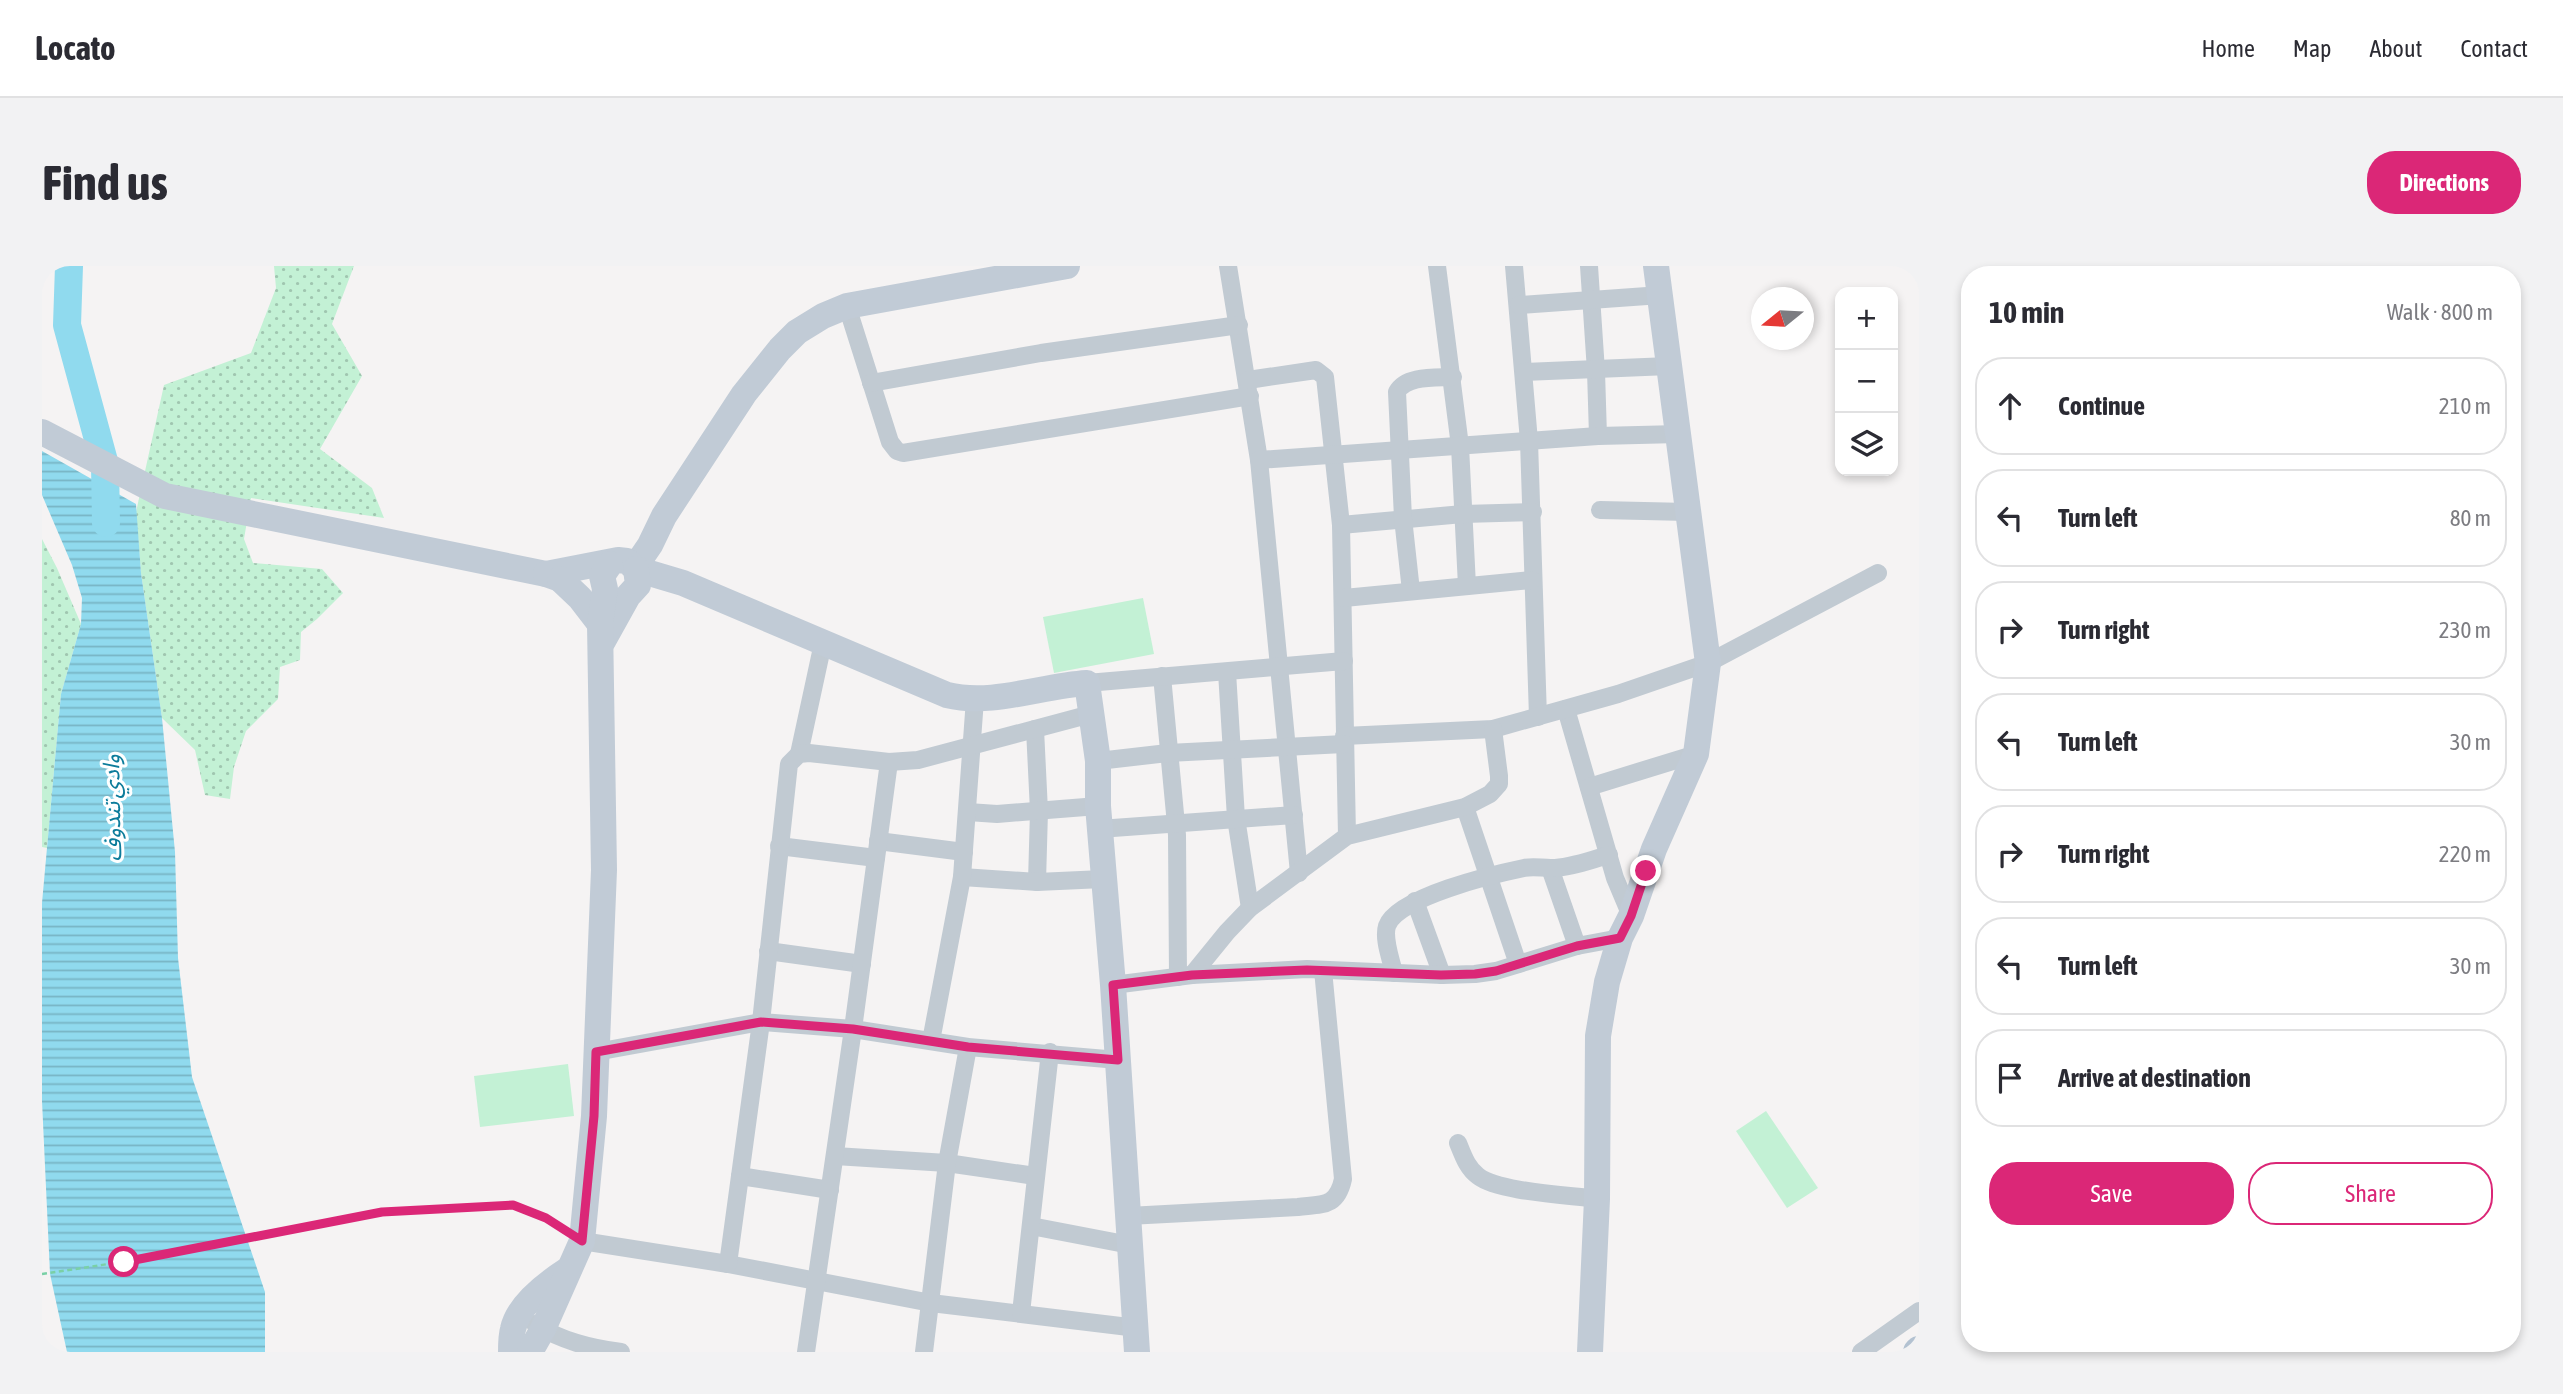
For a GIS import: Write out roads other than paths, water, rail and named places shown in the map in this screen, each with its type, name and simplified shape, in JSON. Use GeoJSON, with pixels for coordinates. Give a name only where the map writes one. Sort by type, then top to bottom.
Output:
{"type":"FeatureCollection","features":[{"type":"Feature","properties":{"kind":"street"},"geometry":{"type":"LineString","coordinates":[[530,1352],[582,1241],[594,1116],[604,870],[600,635],[621,577],[650,545],[664,516],[744,394],[797,332],[823,316],[847,306],[1067,266]]}},
{"type":"Feature","properties":{"kind":"street"},"geometry":{"type":"LineString","coordinates":[[1228,266],[1259,460],[1289,746],[1299,873]]}},
{"type":"Feature","properties":{"kind":"street"},"geometry":{"type":"LineString","coordinates":[[1437,266],[1460,446],[1467,586]]}},
{"type":"Feature","properties":{"kind":"street"},"geometry":{"type":"LineString","coordinates":[[1514,266],[1533,512],[1532,580],[1538,718]]}},
{"type":"Feature","properties":{"kind":"street"},"geometry":{"type":"LineString","coordinates":[[1589,266],[1598,436]]}},
{"type":"Feature","properties":{"kind":"street"},"geometry":{"type":"LineString","coordinates":[[1590,1352],[1597,1199],[1598,1036],[1607,982],[1654,849],[1696,754],[1708,663],[1656,266]]}},
{"type":"Feature","properties":{"kind":"street"},"geometry":{"type":"LineString","coordinates":[[1519,305],[1661,295]]}},
{"type":"Feature","properties":{"kind":"street"},"geometry":{"type":"LineString","coordinates":[[847,306],[890,442],[897,451],[903,453],[1249,388],[1316,370],[1322,373],[1326,382],[1341,525],[1347,836]]}},
{"type":"Feature","properties":{"kind":"street"},"geometry":{"type":"LineString","coordinates":[[871,383],[1041,353],[1238,325]]}},
{"type":"Feature","properties":{"kind":"street"},"geometry":{"type":"LineString","coordinates":[[1524,372],[1669,366]]}},
{"type":"Feature","properties":{"kind":"street"},"geometry":{"type":"LineString","coordinates":[[1411,591],[1398,450],[1397,391],[1408,381],[1453,377]]}},
{"type":"Feature","properties":{"kind":"street"},"geometry":{"type":"LineString","coordinates":[[42,432],[165,496],[553,577],[621,577],[683,583],[947,695],[975,699],[1087,683],[1344,661]]}},
{"type":"Feature","properties":{"kind":"street"},"geometry":{"type":"LineString","coordinates":[[1259,460],[1598,436],[1679,434]]}},
{"type":"Feature","properties":{"kind":"street"},"geometry":{"type":"LineString","coordinates":[[1600,510],[1688,512]]}},
{"type":"Feature","properties":{"kind":"street"},"geometry":{"type":"LineString","coordinates":[[1341,525],[1403,518],[1533,512]]}},
{"type":"Feature","properties":{"kind":"street"},"geometry":{"type":"LineString","coordinates":[[1098,761],[1168,753],[1231,751],[1493,729],[1643,686],[1708,663],[1878,573]]}},
{"type":"Feature","properties":{"kind":"street"},"geometry":{"type":"LineString","coordinates":[[553,577],[580,598],[600,635]]}},
{"type":"Feature","properties":{"kind":"street"},"geometry":{"type":"LineString","coordinates":[[1344,598],[1532,580]]}},
{"type":"Feature","properties":{"kind":"street"},"geometry":{"type":"LineString","coordinates":[[729,1264],[761,1022],[786,774],[789,764],[799,754],[823,643]]}},
{"type":"Feature","properties":{"kind":"street"},"geometry":{"type":"LineString","coordinates":[[1227,672],[1236,818],[1250,908]]}},
{"type":"Feature","properties":{"kind":"street"},"geometry":{"type":"LineString","coordinates":[[1162,676],[1176,823],[1185,976]]}},
{"type":"Feature","properties":{"kind":"street"},"geometry":{"type":"LineString","coordinates":[[582,1241],[729,1264],[931,1303],[1021,1313],[1137,1340],[1113,985],[1103,879],[1098,761],[1087,683]]}},
{"type":"Feature","properties":{"kind":"street"},"geometry":{"type":"LineString","coordinates":[[931,1041],[962,877],[975,699]]}},
{"type":"Feature","properties":{"kind":"street"},"geometry":{"type":"LineString","coordinates":[[1566,709],[1609,855],[1626,927]]}},
{"type":"Feature","properties":{"kind":"street"},"geometry":{"type":"LineString","coordinates":[[799,754],[821,753],[889,762],[918,760],[1091,714]]}},
{"type":"Feature","properties":{"kind":"street"},"geometry":{"type":"LineString","coordinates":[[1035,729],[1039,811],[1037,883]]}},
{"type":"Feature","properties":{"kind":"street"},"geometry":{"type":"LineString","coordinates":[[1185,976],[1250,908],[1347,836],[1465,807],[1490,794],[1499,784],[1493,729]]}},
{"type":"Feature","properties":{"kind":"street"},"geometry":{"type":"LineString","coordinates":[[1588,787],[1696,754]]}},
{"type":"Feature","properties":{"kind":"street"},"geometry":{"type":"LineString","coordinates":[[806,1352],[889,762]]}},
{"type":"Feature","properties":{"kind":"street"},"geometry":{"type":"LineString","coordinates":[[1465,807],[1518,964]]}},
{"type":"Feature","properties":{"kind":"street"},"geometry":{"type":"LineString","coordinates":[[968,812],[997,814],[1039,811],[1176,823],[1294,815]]}},
{"type":"Feature","properties":{"kind":"street"},"geometry":{"type":"LineString","coordinates":[[779,846],[964,852]]}},
{"type":"Feature","properties":{"kind":"street"},"geometry":{"type":"LineString","coordinates":[[1394,973],[1386,934],[1387,926],[1397,912],[1415,901],[1487,876],[1523,868],[1550,868],[1609,855]]}},
{"type":"Feature","properties":{"kind":"street"},"geometry":{"type":"LineString","coordinates":[[1550,868],[1577,946]]}},
{"type":"Feature","properties":{"kind":"street"},"geometry":{"type":"LineString","coordinates":[[962,877],[1037,883],[1103,879]]}},
{"type":"Feature","properties":{"kind":"street"},"geometry":{"type":"LineString","coordinates":[[1415,901],[1441,975]]}},
{"type":"Feature","properties":{"kind":"street"},"geometry":{"type":"LineString","coordinates":[[1113,985],[1185,976],[1323,970],[1475,974],[1577,946],[1626,927]]}},
{"type":"Feature","properties":{"kind":"street"},"geometry":{"type":"LineString","coordinates":[[768,951],[862,964]]}},
{"type":"Feature","properties":{"kind":"street"},"geometry":{"type":"LineString","coordinates":[[1128,1216],[1298,1207],[1334,1200],[1343,1178],[1323,970]]}},
{"type":"Feature","properties":{"kind":"street"},"geometry":{"type":"LineString","coordinates":[[596,1052],[761,1022],[853,1029],[968,1047],[1051,1052],[1118,1060]]}},
{"type":"Feature","properties":{"kind":"street"},"geometry":{"type":"LineString","coordinates":[[924,1352],[947,1163],[968,1047]]}},
{"type":"Feature","properties":{"kind":"street"},"geometry":{"type":"LineString","coordinates":[[1021,1313],[1051,1052]]}},
{"type":"Feature","properties":{"kind":"street"},"geometry":{"type":"LineString","coordinates":[[1458,1143],[1468,1165],[1478,1177],[1494,1185],[1597,1199]]}},
{"type":"Feature","properties":{"kind":"street"},"geometry":{"type":"LineString","coordinates":[[835,1156],[947,1163],[1035,1175]]}},
{"type":"Feature","properties":{"kind":"street"},"geometry":{"type":"LineString","coordinates":[[740,1176],[830,1190]]}},
{"type":"Feature","properties":{"kind":"street"},"geometry":{"type":"LineString","coordinates":[[1031,1226],[1130,1245]]}},
{"type":"Feature","properties":{"kind":"street"},"geometry":{"type":"LineString","coordinates":[[511,1352],[513,1329],[518,1314],[548,1284],[568,1270]]}},
{"type":"Feature","properties":{"kind":"street"},"geometry":{"type":"LineString","coordinates":[[1861,1352],[1919,1311]]}},
{"type":"Feature","properties":{"kind":"street"},"geometry":{"type":"LineString","coordinates":[[518,1314],[573,1343],[609,1351]]}},
{"type":"Feature","properties":{"kind":"water"},"geometry":{"type":"Polygon","coordinates":[[[42,451],[136,504],[141,573],[162,718],[175,852],[178,958],[192,1077],[265,1292],[265,1352],[67,1352],[50,1274],[42,1101],[42,903],[61,694],[81,624],[82,598],[72,565],[42,495],[42,451]]]}},
{"type":"Feature","properties":{"kind":"waterway","name":"وادي تندوف"},"geometry":{"type":"LineString","coordinates":[[69,266],[67,325],[105,465],[106,523]]}}]}
